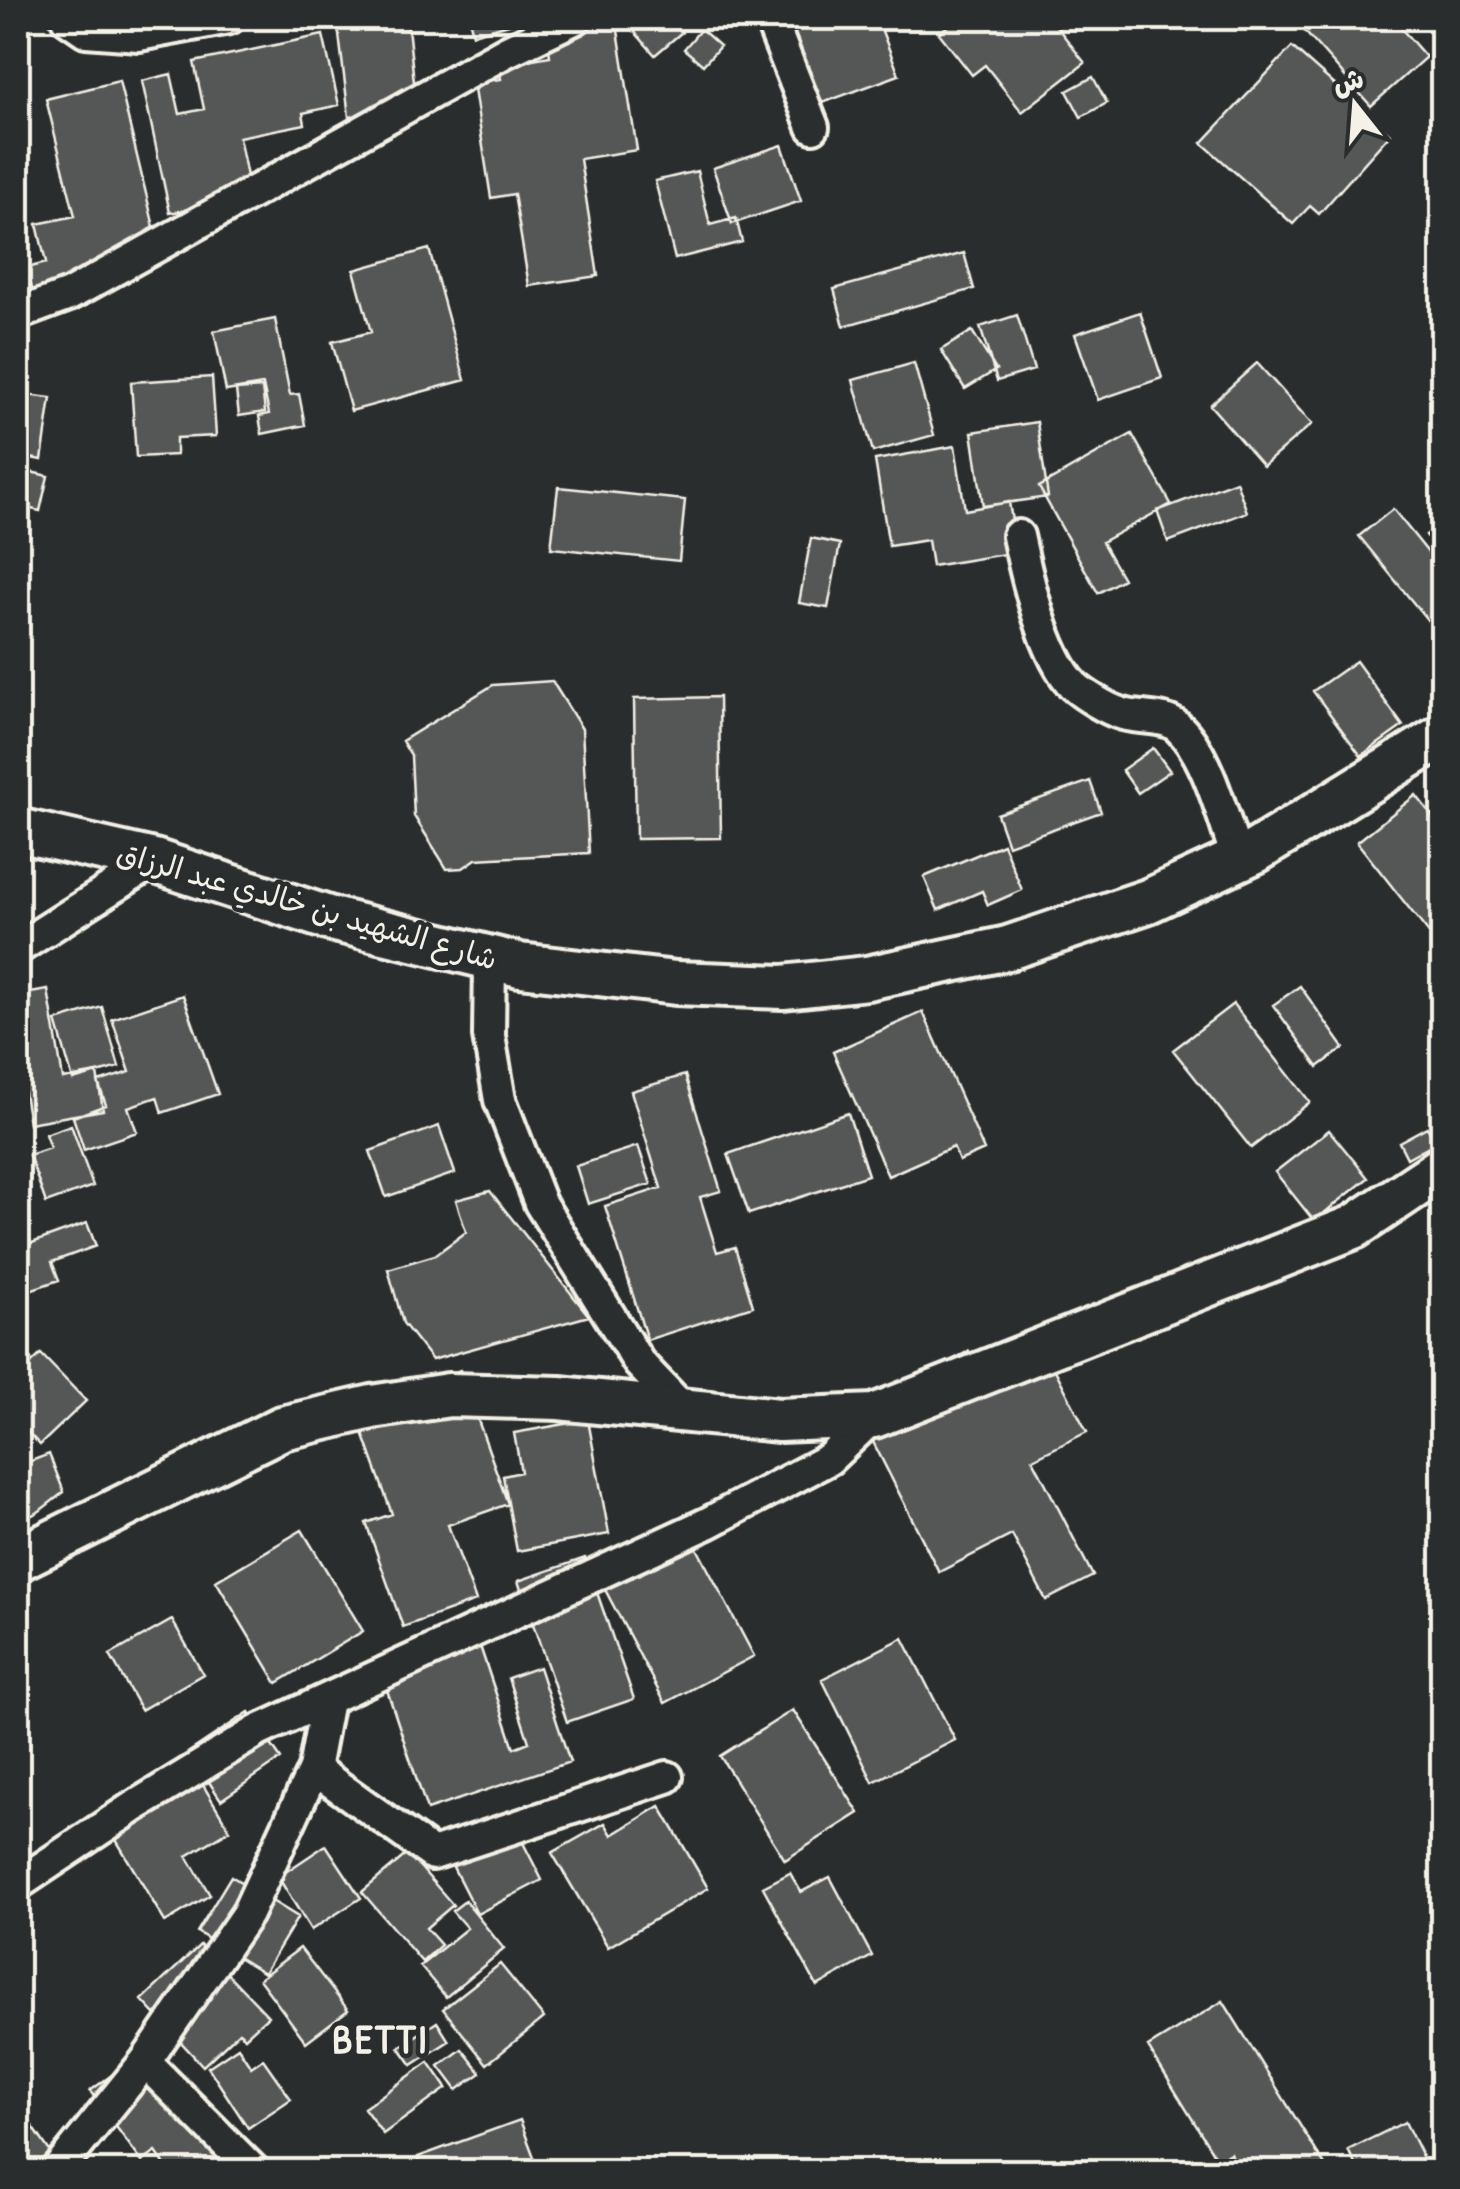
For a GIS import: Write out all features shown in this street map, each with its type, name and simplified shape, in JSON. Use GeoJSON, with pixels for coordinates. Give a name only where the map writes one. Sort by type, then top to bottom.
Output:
{"type":"FeatureCollection","features":[{"type":"Feature","properties":{"kind":"main road","name":"شارع الشهيد بن خالدي عبد الرزاق"},"geometry":{"type":"LineString","coordinates":[[18,830],[154,861],[331,919],[520,966],[676,982],[783,987],[868,978],[1008,948],[1148,902],[1238,860],[1354,794],[1442,736]]}},
{"type":"Feature","properties":{"kind":"main road"},"geometry":{"type":"LineString","coordinates":[[18,1559],[282,1428],[449,1394],[559,1398],[779,1420],[874,1416],[1354,1227],[1442,1168]]}},
{"type":"Feature","properties":{"kind":"street"},"geometry":{"type":"LineString","coordinates":[[66,18],[86,32],[138,35],[229,18]]}},
{"type":"Feature","properties":{"kind":"street"},"geometry":{"type":"LineString","coordinates":[[18,314],[69,294],[506,51],[576,18]]}},
{"type":"Feature","properties":{"kind":"street"},"geometry":{"type":"LineString","coordinates":[[770,18],[813,127]]}},
{"type":"Feature","properties":{"kind":"street"},"geometry":{"type":"LineString","coordinates":[[1018,536],[1040,618],[1074,686],[1120,713],[1173,723],[1183,731],[1201,761],[1238,860]]}},
{"type":"Feature","properties":{"kind":"street"},"geometry":{"type":"LineString","coordinates":[[18,948],[154,861]]}},
{"type":"Feature","properties":{"kind":"street"},"geometry":{"type":"LineString","coordinates":[[490,958],[489,1036],[500,1100],[540,1203],[639,1363],[685,1411]]}},
{"type":"Feature","properties":{"kind":"street"},"geometry":{"type":"LineString","coordinates":[[18,1884],[258,1731],[708,1523],[829,1459],[874,1416]]}},
{"type":"Feature","properties":{"kind":"street"},"geometry":{"type":"LineString","coordinates":[[56,2172],[145,2062],[247,1914],[314,1769],[327,1700]]}},
{"type":"Feature","properties":{"kind":"street"},"geometry":{"type":"LineString","coordinates":[[314,1769],[433,1854],[667,1777]]}},
{"type":"Feature","properties":{"kind":"street"},"geometry":{"type":"LineString","coordinates":[[145,2062],[255,2172]]}},
{"type":"Feature","properties":{"kind":"building"},"geometry":{"type":"Polygon","coordinates":[[[337,18],[407,18],[417,109],[349,117],[337,18]]]}},
{"type":"Feature","properties":{"kind":"building"},"geometry":{"type":"Polygon","coordinates":[[[469,18],[515,18],[516,22],[473,34],[469,18]]]}},
{"type":"Feature","properties":{"kind":"building"},"geometry":{"type":"Polygon","coordinates":[[[616,18],[637,150],[580,159],[598,276],[529,286],[514,194],[491,198],[473,83],[501,79],[499,65],[550,56],[545,22],[616,18]]]}},
{"type":"Feature","properties":{"kind":"building"},"geometry":{"type":"Polygon","coordinates":[[[649,18],[670,18],[682,32],[655,55],[634,31],[649,18]]]}},
{"type":"Feature","properties":{"kind":"building"},"geometry":{"type":"Polygon","coordinates":[[[785,18],[877,18],[899,75],[817,105],[785,18]]]}},
{"type":"Feature","properties":{"kind":"building"},"geometry":{"type":"Polygon","coordinates":[[[958,18],[1050,18],[1085,63],[1022,112],[985,65],[972,75],[939,33],[958,18]]]}},
{"type":"Feature","properties":{"kind":"building"},"geometry":{"type":"Polygon","coordinates":[[[1293,18],[1392,18],[1426,57],[1371,106],[1293,18]]]}},
{"type":"Feature","properties":{"kind":"building"},"geometry":{"type":"Polygon","coordinates":[[[701,29],[720,46],[703,65],[684,49],[701,29]]]}},
{"type":"Feature","properties":{"kind":"building"},"geometry":{"type":"Polygon","coordinates":[[[323,35],[339,105],[303,113],[305,124],[239,137],[251,196],[170,213],[142,81],[171,74],[180,114],[204,109],[194,62],[323,35]]]}},
{"type":"Feature","properties":{"kind":"building"},"geometry":{"type":"Polygon","coordinates":[[[1292,47],[1390,134],[1319,214],[1310,206],[1293,224],[1202,143],[1292,47]]]}},
{"type":"Feature","properties":{"kind":"building"},"geometry":{"type":"Polygon","coordinates":[[[1093,77],[1107,103],[1081,117],[1067,91],[1093,77]]]}},
{"type":"Feature","properties":{"kind":"building"},"geometry":{"type":"Polygon","coordinates":[[[119,81],[160,252],[80,271],[88,302],[38,314],[27,268],[46,263],[37,224],[75,216],[46,99],[119,81]]]}},
{"type":"Feature","properties":{"kind":"building"},"geometry":{"type":"Polygon","coordinates":[[[782,145],[801,201],[732,224],[713,168],[782,145]]]}},
{"type":"Feature","properties":{"kind":"building"},"geometry":{"type":"Polygon","coordinates":[[[697,171],[710,225],[736,218],[742,242],[675,259],[655,181],[697,171]]]}},
{"type":"Feature","properties":{"kind":"building"},"geometry":{"type":"Polygon","coordinates":[[[429,249],[465,380],[351,411],[332,342],[371,332],[354,270],[429,249]]]}},
{"type":"Feature","properties":{"kind":"building"},"geometry":{"type":"Polygon","coordinates":[[[964,253],[974,289],[844,326],[834,289],[964,253]]]}},
{"type":"Feature","properties":{"kind":"building"},"geometry":{"type":"Polygon","coordinates":[[[1140,312],[1162,378],[1098,400],[1075,334],[1140,312]]]}},
{"type":"Feature","properties":{"kind":"building"},"geometry":{"type":"Polygon","coordinates":[[[1017,315],[1034,370],[997,381],[980,327],[1017,315]]]}},
{"type":"Feature","properties":{"kind":"building"},"geometry":{"type":"Polygon","coordinates":[[[275,319],[290,395],[299,394],[305,425],[262,434],[259,416],[269,414],[263,385],[226,391],[214,331],[275,319]]]}},
{"type":"Feature","properties":{"kind":"building"},"geometry":{"type":"Polygon","coordinates":[[[972,331],[996,370],[965,389],[941,350],[972,331]]]}},
{"type":"Feature","properties":{"kind":"building"},"geometry":{"type":"Polygon","coordinates":[[[914,363],[934,435],[873,452],[853,380],[914,363]]]}},
{"type":"Feature","properties":{"kind":"building"},"geometry":{"type":"Polygon","coordinates":[[[1257,363],[1312,424],[1263,466],[1210,405],[1257,363]]]}},
{"type":"Feature","properties":{"kind":"building"},"geometry":{"type":"Polygon","coordinates":[[[212,377],[216,436],[176,438],[176,455],[136,457],[131,382],[212,377]]]}},
{"type":"Feature","properties":{"kind":"building"},"geometry":{"type":"Polygon","coordinates":[[[262,388],[265,412],[239,416],[236,390],[262,388]]]}},
{"type":"Feature","properties":{"kind":"building"},"geometry":{"type":"Polygon","coordinates":[[[18,394],[51,398],[42,460],[18,456],[18,394]]]}},
{"type":"Feature","properties":{"kind":"building"},"geometry":{"type":"Polygon","coordinates":[[[1037,422],[1048,497],[983,506],[972,432],[1037,422]]]}},
{"type":"Feature","properties":{"kind":"building"},"geometry":{"type":"Polygon","coordinates":[[[1132,434],[1171,504],[1102,542],[1123,579],[1098,593],[1039,487],[1132,434]]]}},
{"type":"Feature","properties":{"kind":"building"},"geometry":{"type":"Polygon","coordinates":[[[955,446],[965,510],[1009,502],[1017,552],[932,566],[928,540],[889,546],[875,460],[955,446]]]}},
{"type":"Feature","properties":{"kind":"building"},"geometry":{"type":"Polygon","coordinates":[[[22,470],[48,476],[40,511],[18,506],[22,470]]]}},
{"type":"Feature","properties":{"kind":"building"},"geometry":{"type":"Polygon","coordinates":[[[1236,481],[1247,512],[1168,542],[1157,511],[1236,481]]]}},
{"type":"Feature","properties":{"kind":"building"},"geometry":{"type":"Polygon","coordinates":[[[558,487],[685,500],[679,561],[551,548],[558,487]]]}},
{"type":"Feature","properties":{"kind":"building"},"geometry":{"type":"Polygon","coordinates":[[[1393,509],[1442,570],[1442,638],[1359,536],[1393,509]]]}},
{"type":"Feature","properties":{"kind":"building"},"geometry":{"type":"Polygon","coordinates":[[[1442,523],[1442,556],[1426,535],[1442,523]]]}},
{"type":"Feature","properties":{"kind":"building"},"geometry":{"type":"Polygon","coordinates":[[[811,538],[840,544],[828,608],[799,603],[811,538]]]}},
{"type":"Feature","properties":{"kind":"building"},"geometry":{"type":"Polygon","coordinates":[[[1356,661],[1403,726],[1361,756],[1313,691],[1356,661]]]}},
{"type":"Feature","properties":{"kind":"building"},"geometry":{"type":"Polygon","coordinates":[[[552,681],[582,729],[589,853],[476,859],[463,868],[447,869],[414,816],[411,756],[402,741],[493,685],[552,681]]]}},
{"type":"Feature","properties":{"kind":"building"},"geometry":{"type":"Polygon","coordinates":[[[719,697],[721,838],[636,839],[634,699],[719,697]]]}},
{"type":"Feature","properties":{"kind":"building"},"geometry":{"type":"Polygon","coordinates":[[[1153,748],[1170,771],[1138,793],[1122,770],[1153,748]]]}},
{"type":"Feature","properties":{"kind":"building"},"geometry":{"type":"Polygon","coordinates":[[[1090,781],[1101,812],[1008,845],[997,814],[1090,781]]]}},
{"type":"Feature","properties":{"kind":"building"},"geometry":{"type":"Polygon","coordinates":[[[1416,795],[1442,829],[1442,950],[1357,842],[1416,795]]]}},
{"type":"Feature","properties":{"kind":"building"},"geometry":{"type":"Polygon","coordinates":[[[1003,844],[1022,890],[988,905],[982,891],[938,910],[924,877],[1003,844]]]}},
{"type":"Feature","properties":{"kind":"building"},"geometry":{"type":"Polygon","coordinates":[[[1300,986],[1344,1048],[1318,1067],[1273,1005],[1300,986]]]}},
{"type":"Feature","properties":{"kind":"building"},"geometry":{"type":"Polygon","coordinates":[[[48,990],[63,1079],[97,1073],[103,1110],[29,1123],[18,1057],[18,995],[48,990]]]}},
{"type":"Feature","properties":{"kind":"building"},"geometry":{"type":"Polygon","coordinates":[[[183,995],[218,1094],[162,1113],[157,1097],[128,1107],[137,1132],[84,1150],[73,1117],[106,1105],[98,1082],[130,1072],[112,1019],[183,995]]]}},
{"type":"Feature","properties":{"kind":"building"},"geometry":{"type":"Polygon","coordinates":[[[1233,1004],[1310,1102],[1251,1148],[1173,1050],[1233,1004]]]}},
{"type":"Feature","properties":{"kind":"building"},"geometry":{"type":"Polygon","coordinates":[[[102,1007],[119,1067],[73,1080],[56,1021],[102,1007]]]}},
{"type":"Feature","properties":{"kind":"building"},"geometry":{"type":"Polygon","coordinates":[[[923,1012],[984,1150],[959,1161],[953,1147],[888,1176],[833,1052],[923,1012]]]}},
{"type":"Feature","properties":{"kind":"building"},"geometry":{"type":"Polygon","coordinates":[[[685,1075],[721,1191],[700,1197],[717,1252],[735,1247],[753,1306],[647,1340],[605,1206],[661,1188],[631,1091],[685,1075]]]}},
{"type":"Feature","properties":{"kind":"building"},"geometry":{"type":"Polygon","coordinates":[[[848,1113],[868,1175],[749,1214],[728,1154],[848,1113]]]}},
{"type":"Feature","properties":{"kind":"building"},"geometry":{"type":"Polygon","coordinates":[[[71,1125],[93,1186],[46,1203],[29,1155],[50,1148],[45,1134],[71,1125]]]}},
{"type":"Feature","properties":{"kind":"building"},"geometry":{"type":"Polygon","coordinates":[[[439,1126],[455,1173],[386,1197],[370,1151],[439,1126]]]}},
{"type":"Feature","properties":{"kind":"building"},"geometry":{"type":"Polygon","coordinates":[[[1427,1127],[1436,1142],[1407,1158],[1399,1142],[1427,1127]]]}},
{"type":"Feature","properties":{"kind":"building"},"geometry":{"type":"Polygon","coordinates":[[[1329,1130],[1368,1178],[1314,1221],[1275,1172],[1329,1130]]]}},
{"type":"Feature","properties":{"kind":"building"},"geometry":{"type":"Polygon","coordinates":[[[638,1146],[651,1184],[588,1204],[576,1166],[638,1146]]]}},
{"type":"Feature","properties":{"kind":"building"},"geometry":{"type":"Polygon","coordinates":[[[490,1191],[589,1316],[432,1360],[403,1323],[388,1269],[435,1255],[466,1232],[456,1200],[490,1191]]]}},
{"type":"Feature","properties":{"kind":"building"},"geometry":{"type":"Polygon","coordinates":[[[87,1223],[96,1246],[52,1262],[59,1280],[27,1291],[18,1265],[18,1248],[87,1223]]]}},
{"type":"Feature","properties":{"kind":"building"},"geometry":{"type":"Polygon","coordinates":[[[1037,1335],[1087,1432],[1033,1459],[1093,1576],[1046,1600],[1012,1535],[939,1572],[864,1424],[955,1377],[948,1362],[969,1351],[979,1370],[1037,1335]]]}},
{"type":"Feature","properties":{"kind":"building"},"geometry":{"type":"Polygon","coordinates":[[[41,1354],[86,1401],[40,1445],[18,1422],[18,1376],[41,1354]]]}},
{"type":"Feature","properties":{"kind":"building"},"geometry":{"type":"Polygon","coordinates":[[[460,1370],[508,1504],[448,1525],[476,1601],[403,1627],[366,1523],[392,1514],[354,1408],[460,1370]]]}},
{"type":"Feature","properties":{"kind":"building"},"geometry":{"type":"Polygon","coordinates":[[[588,1420],[609,1534],[517,1551],[503,1476],[521,1472],[514,1433],[588,1420]]]}},
{"type":"Feature","properties":{"kind":"building"},"geometry":{"type":"Polygon","coordinates":[[[49,1454],[64,1492],[37,1513],[18,1521],[18,1466],[49,1454]]]}},
{"type":"Feature","properties":{"kind":"building"},"geometry":{"type":"Polygon","coordinates":[[[302,1530],[363,1631],[277,1683],[216,1581],[302,1530]]]}},
{"type":"Feature","properties":{"kind":"building"},"geometry":{"type":"Polygon","coordinates":[[[690,1535],[754,1656],[665,1703],[601,1582],[690,1535]]]}},
{"type":"Feature","properties":{"kind":"building"},"geometry":{"type":"Polygon","coordinates":[[[585,1558],[634,1699],[567,1722],[518,1581],[585,1558]]]}},
{"type":"Feature","properties":{"kind":"building"},"geometry":{"type":"Polygon","coordinates":[[[172,1620],[203,1674],[141,1710],[110,1655],[172,1620]]]}},
{"type":"Feature","properties":{"kind":"building"},"geometry":{"type":"Polygon","coordinates":[[[476,1634],[514,1748],[529,1742],[508,1678],[539,1667],[570,1762],[427,1810],[379,1666],[476,1634]]]}},
{"type":"Feature","properties":{"kind":"building"},"geometry":{"type":"Polygon","coordinates":[[[903,1638],[955,1740],[873,1782],[822,1679],[903,1638]]]}},
{"type":"Feature","properties":{"kind":"building"},"geometry":{"type":"Polygon","coordinates":[[[793,1710],[859,1813],[785,1860],[720,1756],[793,1710]]]}},
{"type":"Feature","properties":{"kind":"building"},"geometry":{"type":"Polygon","coordinates":[[[249,1712],[281,1759],[221,1800],[189,1752],[249,1712]]]}},
{"type":"Feature","properties":{"kind":"building"},"geometry":{"type":"Polygon","coordinates":[[[191,1765],[230,1830],[187,1856],[210,1895],[165,1922],[103,1818],[191,1765]]]}},
{"type":"Feature","properties":{"kind":"building"},"geometry":{"type":"Polygon","coordinates":[[[660,1806],[708,1888],[608,1947],[552,1853],[605,1823],[612,1835],[660,1806]]]}},
{"type":"Feature","properties":{"kind":"building"},"geometry":{"type":"Polygon","coordinates":[[[514,1825],[542,1880],[477,1914],[449,1859],[514,1825]]]}},
{"type":"Feature","properties":{"kind":"building"},"geometry":{"type":"Polygon","coordinates":[[[326,1845],[361,1898],[311,1930],[278,1877],[326,1845]]]}},
{"type":"Feature","properties":{"kind":"building"},"geometry":{"type":"Polygon","coordinates":[[[408,1853],[453,1905],[426,1928],[441,1945],[422,1962],[362,1892],[408,1853]]]}},
{"type":"Feature","properties":{"kind":"building"},"geometry":{"type":"Polygon","coordinates":[[[790,1873],[801,1892],[830,1877],[872,1956],[817,1986],[763,1887],[790,1873]]]}},
{"type":"Feature","properties":{"kind":"building"},"geometry":{"type":"Polygon","coordinates":[[[231,1876],[298,1917],[264,1973],[197,1932],[231,1876]]]}},
{"type":"Feature","properties":{"kind":"building"},"geometry":{"type":"Polygon","coordinates":[[[465,1901],[504,1949],[446,1997],[420,1966],[467,1928],[452,1911],[465,1901]]]}},
{"type":"Feature","properties":{"kind":"building"},"geometry":{"type":"Polygon","coordinates":[[[200,1945],[268,2016],[245,2037],[239,2032],[203,2066],[142,2000],[200,1945]]]}},
{"type":"Feature","properties":{"kind":"building"},"geometry":{"type":"Polygon","coordinates":[[[300,1948],[348,2010],[306,2042],[259,1979],[300,1948]]]}},
{"type":"Feature","properties":{"kind":"building"},"geometry":{"type":"Polygon","coordinates":[[[500,1964],[544,2018],[487,2064],[443,2009],[500,1964]]]}},
{"type":"Feature","properties":{"kind":"building"},"geometry":{"type":"Polygon","coordinates":[[[1223,2001],[1329,2172],[1242,2172],[1230,2153],[1218,2161],[1148,2047],[1223,2001]]]}},
{"type":"Feature","properties":{"kind":"building"},"geometry":{"type":"Polygon","coordinates":[[[437,2022],[449,2041],[412,2065],[399,2047],[437,2022]]]}},
{"type":"Feature","properties":{"kind":"building"},"geometry":{"type":"Polygon","coordinates":[[[238,2047],[251,2067],[263,2059],[291,2099],[248,2128],[208,2067],[238,2047]]]}},
{"type":"Feature","properties":{"kind":"building"},"geometry":{"type":"Polygon","coordinates":[[[147,2049],[235,2159],[218,2172],[170,2172],[156,2152],[142,2162],[90,2091],[147,2049]]]}},
{"type":"Feature","properties":{"kind":"building"},"geometry":{"type":"Polygon","coordinates":[[[462,2049],[481,2073],[457,2090],[439,2066],[462,2049]]]}},
{"type":"Feature","properties":{"kind":"building"},"geometry":{"type":"Polygon","coordinates":[[[429,2062],[447,2088],[383,2134],[364,2108],[429,2062]]]}},
{"type":"Feature","properties":{"kind":"building"},"geometry":{"type":"Polygon","coordinates":[[[520,2120],[537,2165],[519,2172],[423,2172],[418,2157],[520,2120]]]}},
{"type":"Feature","properties":{"kind":"building"},"geometry":{"type":"Polygon","coordinates":[[[1405,2122],[1430,2172],[1359,2172],[1348,2150],[1405,2122]]]}},
{"type":"Feature","properties":{"kind":"building"},"geometry":{"type":"Polygon","coordinates":[[[31,2124],[51,2153],[25,2172],[18,2172],[18,2125],[22,2131],[31,2124]]]}},
{"type":"Feature","properties":{"kind":"district","name":"BETTI"},"geometry":{"type":"Point","coordinates":[381,2039]}}]}
